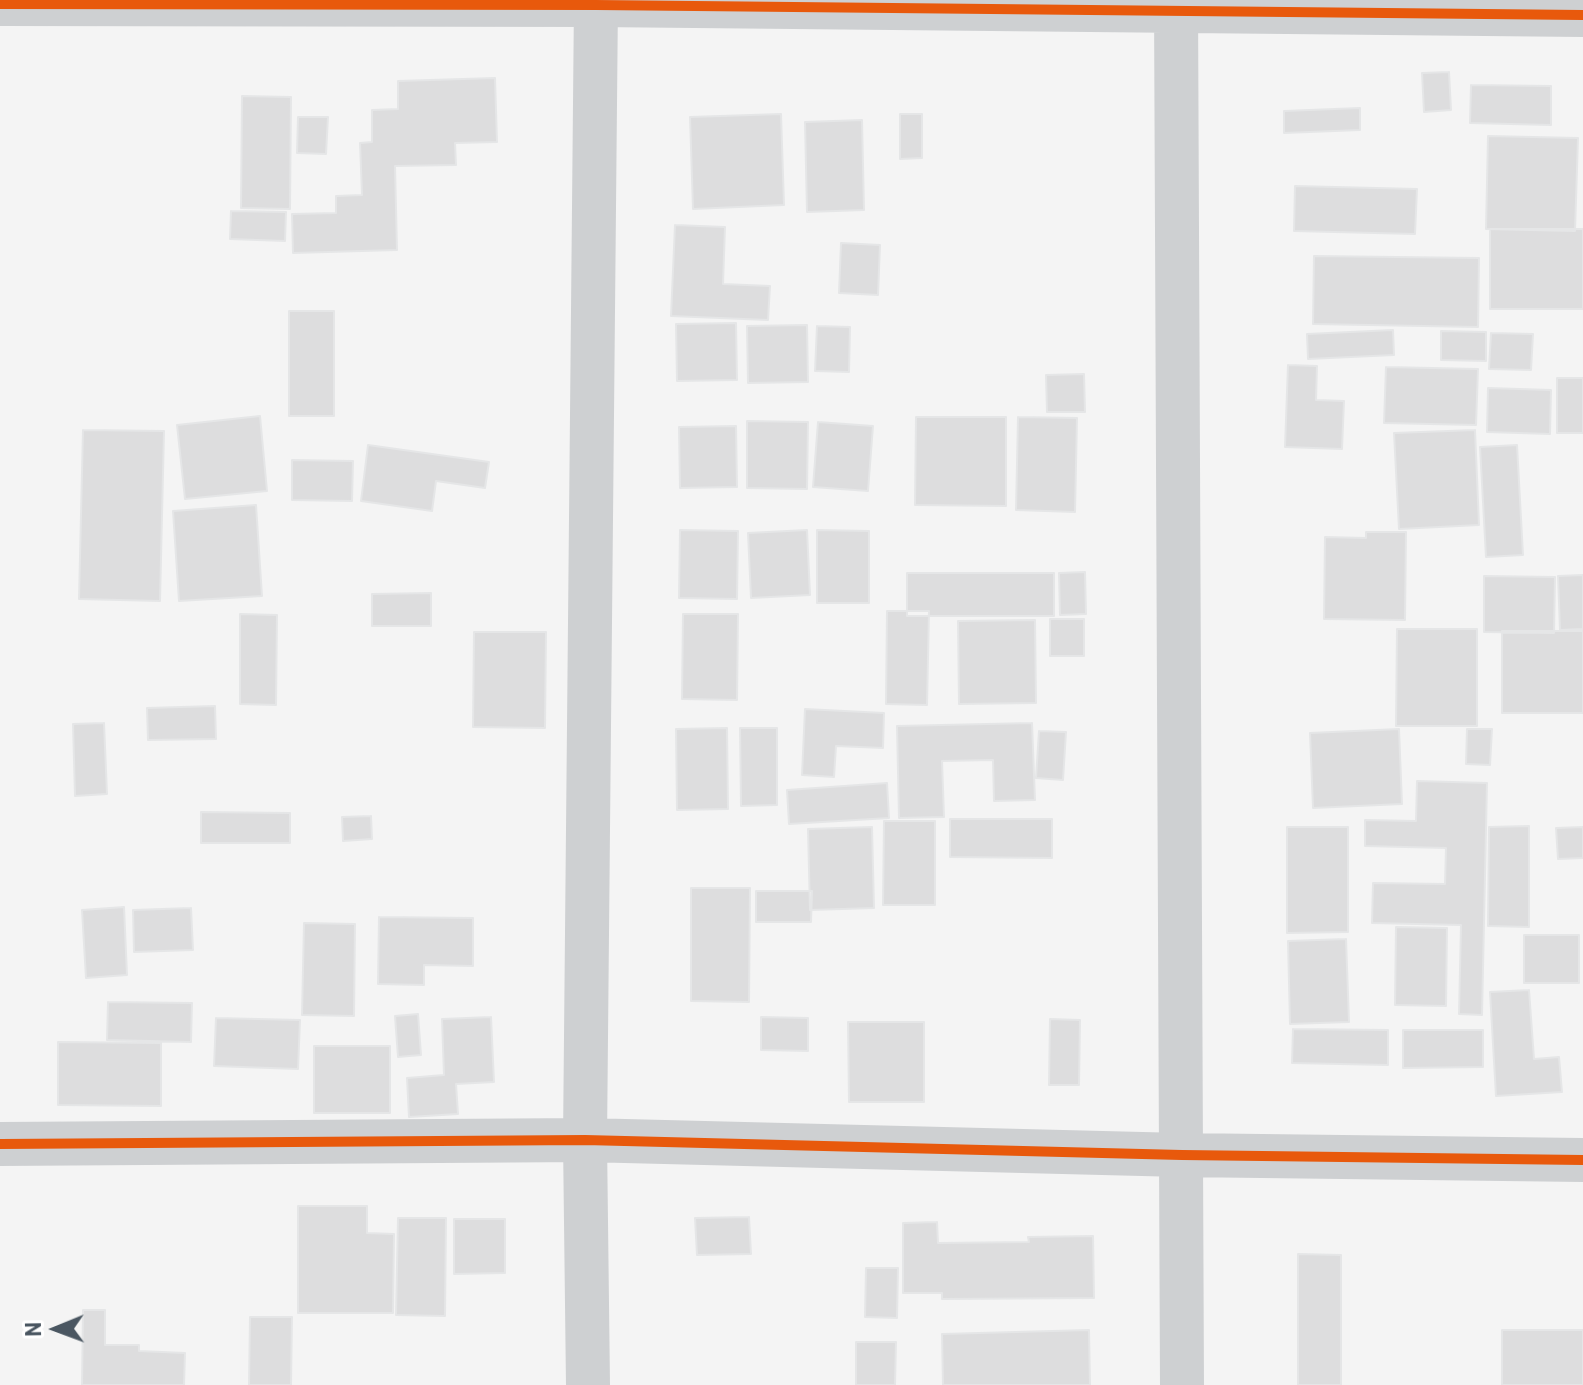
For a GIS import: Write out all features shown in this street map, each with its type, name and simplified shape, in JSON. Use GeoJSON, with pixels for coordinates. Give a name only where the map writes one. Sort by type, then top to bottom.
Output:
{"type":"FeatureCollection","features":[{"type":"Feature","properties":{"kind":"street"},"geometry":{"type":"LineString","coordinates":[[588,1385],[585,1140],[596,3]]}},
{"type":"Feature","properties":{"kind":"street"},"geometry":{"type":"LineString","coordinates":[[0,4],[1176,6],[1583,15]]}},
{"type":"Feature","properties":{"kind":"street"},"geometry":{"type":"LineString","coordinates":[[1176,6],[1182,1385]]}},
{"type":"Feature","properties":{"kind":"street"},"geometry":{"type":"LineString","coordinates":[[0,1144],[585,1140],[1182,1155],[1583,1160]]}},
{"type":"Feature","properties":{"kind":"building"},"geometry":{"type":"Polygon","coordinates":[[[1449,72],[1451,110],[1424,112],[1422,73],[1449,72]]]}},
{"type":"Feature","properties":{"kind":"building"},"geometry":{"type":"Polygon","coordinates":[[[495,78],[497,142],[455,143],[456,165],[395,166],[397,250],[293,253],[292,214],[336,213],[336,196],[362,195],[360,143],[372,142],[372,110],[398,109],[398,81],[495,78]]]}},
{"type":"Feature","properties":{"kind":"building"},"geometry":{"type":"Polygon","coordinates":[[[1471,85],[1551,86],[1551,125],[1470,123],[1471,85]]]}},
{"type":"Feature","properties":{"kind":"building"},"geometry":{"type":"Polygon","coordinates":[[[242,96],[291,97],[290,209],[241,208],[242,96]]]}},
{"type":"Feature","properties":{"kind":"building"},"geometry":{"type":"Polygon","coordinates":[[[1360,108],[1360,130],[1284,133],[1284,111],[1360,108]]]}},
{"type":"Feature","properties":{"kind":"building"},"geometry":{"type":"Polygon","coordinates":[[[781,114],[784,205],[693,209],[690,117],[781,114]]]}},
{"type":"Feature","properties":{"kind":"building"},"geometry":{"type":"Polygon","coordinates":[[[900,114],[922,114],[922,158],[900,159],[900,114]]]}},
{"type":"Feature","properties":{"kind":"building"},"geometry":{"type":"Polygon","coordinates":[[[298,117],[328,117],[326,154],[297,153],[298,117]]]}},
{"type":"Feature","properties":{"kind":"building"},"geometry":{"type":"Polygon","coordinates":[[[862,120],[864,210],[807,212],[805,122],[862,120]]]}},
{"type":"Feature","properties":{"kind":"building"},"geometry":{"type":"Polygon","coordinates":[[[1488,136],[1578,138],[1575,231],[1486,229],[1488,136]]]}},
{"type":"Feature","properties":{"kind":"building"},"geometry":{"type":"Polygon","coordinates":[[[1295,186],[1417,189],[1415,234],[1294,231],[1295,186]]]}},
{"type":"Feature","properties":{"kind":"building"},"geometry":{"type":"Polygon","coordinates":[[[231,211],[286,212],[285,241],[230,239],[231,211]]]}},
{"type":"Feature","properties":{"kind":"building"},"geometry":{"type":"Polygon","coordinates":[[[675,225],[725,227],[723,284],[770,286],[768,320],[671,316],[675,225]]]}},
{"type":"Feature","properties":{"kind":"building"},"geometry":{"type":"Polygon","coordinates":[[[1490,229],[1583,229],[1583,309],[1490,309],[1490,229]]]}},
{"type":"Feature","properties":{"kind":"building"},"geometry":{"type":"Polygon","coordinates":[[[841,243],[880,245],[878,295],[839,293],[841,243]]]}},
{"type":"Feature","properties":{"kind":"building"},"geometry":{"type":"Polygon","coordinates":[[[1314,256],[1479,258],[1478,327],[1313,324],[1314,256]]]}},
{"type":"Feature","properties":{"kind":"building"},"geometry":{"type":"Polygon","coordinates":[[[289,311],[334,311],[334,416],[289,416],[289,311]]]}},
{"type":"Feature","properties":{"kind":"building"},"geometry":{"type":"Polygon","coordinates":[[[736,323],[737,380],[677,381],[676,324],[736,323]]]}},
{"type":"Feature","properties":{"kind":"building"},"geometry":{"type":"Polygon","coordinates":[[[807,325],[808,382],[748,383],[747,326],[807,325]]]}},
{"type":"Feature","properties":{"kind":"building"},"geometry":{"type":"Polygon","coordinates":[[[817,326],[850,327],[849,372],[815,371],[817,326]]]}},
{"type":"Feature","properties":{"kind":"building"},"geometry":{"type":"Polygon","coordinates":[[[1393,330],[1394,355],[1308,359],[1307,334],[1393,330]]]}},
{"type":"Feature","properties":{"kind":"building"},"geometry":{"type":"Polygon","coordinates":[[[1441,331],[1486,332],[1486,361],[1441,360],[1441,331]]]}},
{"type":"Feature","properties":{"kind":"building"},"geometry":{"type":"Polygon","coordinates":[[[1491,333],[1533,334],[1531,370],[1489,369],[1491,333]]]}},
{"type":"Feature","properties":{"kind":"building"},"geometry":{"type":"Polygon","coordinates":[[[1288,365],[1317,366],[1316,400],[1344,401],[1342,449],[1285,447],[1288,365]]]}},
{"type":"Feature","properties":{"kind":"building"},"geometry":{"type":"Polygon","coordinates":[[[1386,367],[1478,369],[1476,425],[1384,423],[1386,367]]]}},
{"type":"Feature","properties":{"kind":"building"},"geometry":{"type":"Polygon","coordinates":[[[1084,374],[1085,412],[1047,412],[1046,375],[1084,374]]]}},
{"type":"Feature","properties":{"kind":"building"},"geometry":{"type":"Polygon","coordinates":[[[1557,378],[1583,378],[1583,433],[1557,433],[1557,378]]]}},
{"type":"Feature","properties":{"kind":"building"},"geometry":{"type":"Polygon","coordinates":[[[1488,388],[1551,390],[1550,434],[1487,432],[1488,388]]]}},
{"type":"Feature","properties":{"kind":"building"},"geometry":{"type":"Polygon","coordinates":[[[260,416],[267,491],[185,499],[177,425],[260,416]]]}},
{"type":"Feature","properties":{"kind":"building"},"geometry":{"type":"Polygon","coordinates":[[[916,417],[1006,417],[1006,506],[915,505],[916,417]]]}},
{"type":"Feature","properties":{"kind":"building"},"geometry":{"type":"Polygon","coordinates":[[[1018,417],[1077,418],[1075,512],[1016,510],[1018,417]]]}},
{"type":"Feature","properties":{"kind":"building"},"geometry":{"type":"Polygon","coordinates":[[[747,421],[808,422],[807,489],[747,488],[747,421]]]}},
{"type":"Feature","properties":{"kind":"building"},"geometry":{"type":"Polygon","coordinates":[[[818,422],[873,426],[868,491],[813,487],[818,422]]]}},
{"type":"Feature","properties":{"kind":"building"},"geometry":{"type":"Polygon","coordinates":[[[736,426],[737,487],[680,488],[679,427],[736,426]]]}},
{"type":"Feature","properties":{"kind":"building"},"geometry":{"type":"Polygon","coordinates":[[[83,430],[164,431],[160,601],[79,599],[83,430]]]}},
{"type":"Feature","properties":{"kind":"building"},"geometry":{"type":"Polygon","coordinates":[[[1475,430],[1479,525],[1399,529],[1394,433],[1475,430]]]}},
{"type":"Feature","properties":{"kind":"building"},"geometry":{"type":"Polygon","coordinates":[[[368,445],[489,462],[485,488],[436,481],[432,511],[361,501],[368,445]]]}},
{"type":"Feature","properties":{"kind":"building"},"geometry":{"type":"Polygon","coordinates":[[[1517,445],[1523,555],[1486,557],[1480,447],[1517,445]]]}},
{"type":"Feature","properties":{"kind":"building"},"geometry":{"type":"Polygon","coordinates":[[[292,460],[353,461],[352,501],[292,500],[292,460]]]}},
{"type":"Feature","properties":{"kind":"building"},"geometry":{"type":"Polygon","coordinates":[[[256,505],[262,596],[179,601],[173,511],[256,505]]]}},
{"type":"Feature","properties":{"kind":"building"},"geometry":{"type":"Polygon","coordinates":[[[680,530],[738,531],[737,599],[679,598],[680,530]]]}},
{"type":"Feature","properties":{"kind":"building"},"geometry":{"type":"Polygon","coordinates":[[[807,530],[810,595],[751,598],[748,533],[807,530]]]}},
{"type":"Feature","properties":{"kind":"building"},"geometry":{"type":"Polygon","coordinates":[[[817,530],[869,531],[869,603],[817,603],[817,530]]]}},
{"type":"Feature","properties":{"kind":"building"},"geometry":{"type":"Polygon","coordinates":[[[1366,532],[1406,532],[1405,620],[1324,619],[1325,537],[1366,538],[1366,532]]]}},
{"type":"Feature","properties":{"kind":"building"},"geometry":{"type":"Polygon","coordinates":[[[1085,572],[1086,614],[1060,615],[1059,573],[1085,572]]]}},
{"type":"Feature","properties":{"kind":"building"},"geometry":{"type":"Polygon","coordinates":[[[907,573],[1054,573],[1054,616],[907,616],[907,573]]]}},
{"type":"Feature","properties":{"kind":"building"},"geometry":{"type":"Polygon","coordinates":[[[1583,575],[1583,629],[1560,630],[1558,576],[1583,575]]]}},
{"type":"Feature","properties":{"kind":"building"},"geometry":{"type":"Polygon","coordinates":[[[1484,576],[1555,577],[1554,633],[1484,632],[1484,576]]]}},
{"type":"Feature","properties":{"kind":"building"},"geometry":{"type":"Polygon","coordinates":[[[431,593],[431,626],[372,626],[372,594],[431,593]]]}},
{"type":"Feature","properties":{"kind":"building"},"geometry":{"type":"Polygon","coordinates":[[[887,611],[929,611],[927,705],[886,704],[887,611]]]}},
{"type":"Feature","properties":{"kind":"building"},"geometry":{"type":"Polygon","coordinates":[[[240,614],[277,615],[276,705],[240,704],[240,614]]]}},
{"type":"Feature","properties":{"kind":"building"},"geometry":{"type":"Polygon","coordinates":[[[683,614],[738,614],[737,700],[682,699],[683,614]]]}},
{"type":"Feature","properties":{"kind":"building"},"geometry":{"type":"Polygon","coordinates":[[[1050,619],[1084,619],[1084,656],[1050,656],[1050,619]]]}},
{"type":"Feature","properties":{"kind":"building"},"geometry":{"type":"Polygon","coordinates":[[[1035,620],[1036,703],[959,704],[958,621],[1035,620]]]}},
{"type":"Feature","properties":{"kind":"building"},"geometry":{"type":"Polygon","coordinates":[[[1397,629],[1477,629],[1477,726],[1396,726],[1397,629]]]}},
{"type":"Feature","properties":{"kind":"building"},"geometry":{"type":"Polygon","coordinates":[[[1502,631],[1583,631],[1583,713],[1502,713],[1502,631]]]}},
{"type":"Feature","properties":{"kind":"building"},"geometry":{"type":"Polygon","coordinates":[[[474,632],[546,632],[545,728],[473,727],[474,632]]]}},
{"type":"Feature","properties":{"kind":"building"},"geometry":{"type":"Polygon","coordinates":[[[215,706],[216,739],[148,740],[147,708],[215,706]]]}},
{"type":"Feature","properties":{"kind":"building"},"geometry":{"type":"Polygon","coordinates":[[[805,709],[884,713],[883,748],[836,746],[834,777],[802,775],[805,709]]]}},
{"type":"Feature","properties":{"kind":"building"},"geometry":{"type":"Polygon","coordinates":[[[104,723],[107,794],[75,796],[73,724],[104,723]]]}},
{"type":"Feature","properties":{"kind":"building"},"geometry":{"type":"Polygon","coordinates":[[[1032,723],[1035,800],[994,801],[993,760],[942,761],[944,817],[899,818],[897,726],[1032,723]]]}},
{"type":"Feature","properties":{"kind":"building"},"geometry":{"type":"Polygon","coordinates":[[[727,728],[728,809],[677,810],[676,729],[727,728]]]}},
{"type":"Feature","properties":{"kind":"building"},"geometry":{"type":"Polygon","coordinates":[[[740,728],[777,728],[777,805],[741,806],[740,728]]]}},
{"type":"Feature","properties":{"kind":"building"},"geometry":{"type":"Polygon","coordinates":[[[1399,729],[1402,804],[1313,808],[1310,733],[1399,729]]]}},
{"type":"Feature","properties":{"kind":"building"},"geometry":{"type":"Polygon","coordinates":[[[1467,729],[1492,729],[1490,765],[1466,764],[1467,729]]]}},
{"type":"Feature","properties":{"kind":"building"},"geometry":{"type":"Polygon","coordinates":[[[1039,731],[1066,732],[1063,780],[1036,778],[1039,731]]]}},
{"type":"Feature","properties":{"kind":"building"},"geometry":{"type":"Polygon","coordinates":[[[1417,781],[1487,783],[1482,1015],[1459,1014],[1461,925],[1372,923],[1373,883],[1445,884],[1446,848],[1365,846],[1365,820],[1416,821],[1417,781]]]}},
{"type":"Feature","properties":{"kind":"building"},"geometry":{"type":"Polygon","coordinates":[[[887,783],[889,818],[789,824],[787,790],[887,783]]]}},
{"type":"Feature","properties":{"kind":"building"},"geometry":{"type":"Polygon","coordinates":[[[201,812],[290,813],[290,843],[201,843],[201,812]]]}},
{"type":"Feature","properties":{"kind":"building"},"geometry":{"type":"Polygon","coordinates":[[[371,816],[372,839],[343,841],[342,817],[371,816]]]}},
{"type":"Feature","properties":{"kind":"building"},"geometry":{"type":"Polygon","coordinates":[[[950,819],[1052,819],[1052,858],[950,857],[950,819]]]}},
{"type":"Feature","properties":{"kind":"building"},"geometry":{"type":"Polygon","coordinates":[[[884,821],[935,821],[935,905],[883,905],[884,821]]]}},
{"type":"Feature","properties":{"kind":"building"},"geometry":{"type":"Polygon","coordinates":[[[1529,826],[1529,927],[1488,926],[1489,827],[1529,826]]]}},
{"type":"Feature","properties":{"kind":"building"},"geometry":{"type":"Polygon","coordinates":[[[872,827],[874,908],[810,910],[808,829],[872,827]]]}},
{"type":"Feature","properties":{"kind":"building"},"geometry":{"type":"Polygon","coordinates":[[[1287,827],[1348,827],[1348,932],[1287,933],[1287,827]]]}},
{"type":"Feature","properties":{"kind":"building"},"geometry":{"type":"Polygon","coordinates":[[[1583,827],[1583,858],[1558,859],[1556,828],[1583,827]]]}},
{"type":"Feature","properties":{"kind":"building"},"geometry":{"type":"Polygon","coordinates":[[[691,888],[750,888],[749,1002],[691,1001],[691,888]]]}},
{"type":"Feature","properties":{"kind":"building"},"geometry":{"type":"Polygon","coordinates":[[[756,891],[812,891],[811,922],[756,922],[756,891]]]}},
{"type":"Feature","properties":{"kind":"building"},"geometry":{"type":"Polygon","coordinates":[[[124,907],[127,975],[86,978],[82,910],[124,907]]]}},
{"type":"Feature","properties":{"kind":"building"},"geometry":{"type":"Polygon","coordinates":[[[191,908],[193,950],[134,952],[133,910],[191,908]]]}},
{"type":"Feature","properties":{"kind":"building"},"geometry":{"type":"Polygon","coordinates":[[[379,917],[473,918],[473,966],[424,965],[424,985],[378,984],[379,917]]]}},
{"type":"Feature","properties":{"kind":"building"},"geometry":{"type":"Polygon","coordinates":[[[304,923],[355,924],[354,1016],[302,1015],[304,923]]]}},
{"type":"Feature","properties":{"kind":"building"},"geometry":{"type":"Polygon","coordinates":[[[1396,927],[1447,928],[1446,1006],[1395,1005],[1396,927]]]}},
{"type":"Feature","properties":{"kind":"building"},"geometry":{"type":"Polygon","coordinates":[[[1524,935],[1579,935],[1579,983],[1524,983],[1524,935]]]}},
{"type":"Feature","properties":{"kind":"building"},"geometry":{"type":"Polygon","coordinates":[[[1346,939],[1349,1022],[1290,1024],[1288,941],[1346,939]]]}},
{"type":"Feature","properties":{"kind":"building"},"geometry":{"type":"Polygon","coordinates":[[[1529,990],[1534,1059],[1559,1057],[1562,1092],[1496,1096],[1490,992],[1529,990]]]}},
{"type":"Feature","properties":{"kind":"building"},"geometry":{"type":"Polygon","coordinates":[[[108,1002],[192,1003],[191,1042],[107,1040],[108,1002]]]}},
{"type":"Feature","properties":{"kind":"building"},"geometry":{"type":"Polygon","coordinates":[[[418,1014],[421,1055],[398,1057],[395,1016],[418,1014]]]}},
{"type":"Feature","properties":{"kind":"building"},"geometry":{"type":"Polygon","coordinates":[[[491,1017],[494,1082],[456,1084],[458,1114],[409,1117],[407,1078],[444,1075],[442,1019],[491,1017]]]}},
{"type":"Feature","properties":{"kind":"building"},"geometry":{"type":"Polygon","coordinates":[[[761,1017],[808,1018],[808,1051],[761,1050],[761,1017]]]}},
{"type":"Feature","properties":{"kind":"building"},"geometry":{"type":"Polygon","coordinates":[[[216,1018],[300,1020],[298,1069],[214,1066],[216,1018]]]}},
{"type":"Feature","properties":{"kind":"building"},"geometry":{"type":"Polygon","coordinates":[[[1050,1019],[1080,1020],[1079,1085],[1049,1085],[1050,1019]]]}},
{"type":"Feature","properties":{"kind":"building"},"geometry":{"type":"Polygon","coordinates":[[[848,1022],[924,1022],[924,1102],[849,1102],[848,1022]]]}},
{"type":"Feature","properties":{"kind":"building"},"geometry":{"type":"Polygon","coordinates":[[[1293,1029],[1388,1030],[1388,1065],[1292,1063],[1293,1029]]]}},
{"type":"Feature","properties":{"kind":"building"},"geometry":{"type":"Polygon","coordinates":[[[1403,1030],[1483,1030],[1483,1067],[1403,1068],[1403,1030]]]}},
{"type":"Feature","properties":{"kind":"building"},"geometry":{"type":"Polygon","coordinates":[[[58,1042],[161,1043],[161,1106],[58,1105],[58,1042]]]}},
{"type":"Feature","properties":{"kind":"building"},"geometry":{"type":"Polygon","coordinates":[[[314,1046],[390,1046],[390,1113],[314,1113],[314,1046]]]}},
{"type":"Feature","properties":{"kind":"building"},"geometry":{"type":"Polygon","coordinates":[[[298,1206],[367,1206],[367,1233],[394,1234],[393,1313],[298,1313],[298,1206]]]}},
{"type":"Feature","properties":{"kind":"building"},"geometry":{"type":"Polygon","coordinates":[[[749,1217],[751,1254],[697,1255],[695,1218],[749,1217]]]}},
{"type":"Feature","properties":{"kind":"building"},"geometry":{"type":"Polygon","coordinates":[[[398,1218],[446,1218],[445,1316],[396,1315],[398,1218]]]}},
{"type":"Feature","properties":{"kind":"building"},"geometry":{"type":"Polygon","coordinates":[[[454,1219],[505,1219],[505,1273],[454,1274],[454,1219]]]}},
{"type":"Feature","properties":{"kind":"building"},"geometry":{"type":"Polygon","coordinates":[[[937,1222],[938,1243],[1029,1242],[1028,1237],[1093,1236],[1094,1298],[942,1299],[942,1293],[903,1293],[903,1223],[937,1222]]]}},
{"type":"Feature","properties":{"kind":"building"},"geometry":{"type":"Polygon","coordinates":[[[1298,1254],[1341,1255],[1341,1385],[1298,1385],[1298,1254]]]}},
{"type":"Feature","properties":{"kind":"building"},"geometry":{"type":"Polygon","coordinates":[[[866,1268],[898,1268],[897,1318],[865,1317],[866,1268]]]}},
{"type":"Feature","properties":{"kind":"building"},"geometry":{"type":"Polygon","coordinates":[[[83,1310],[105,1310],[105,1345],[139,1345],[139,1351],[185,1353],[184,1385],[82,1385],[83,1310]]]}},
{"type":"Feature","properties":{"kind":"building"},"geometry":{"type":"Polygon","coordinates":[[[250,1317],[292,1317],[291,1385],[249,1385],[250,1317]]]}},
{"type":"Feature","properties":{"kind":"building"},"geometry":{"type":"Polygon","coordinates":[[[1089,1330],[1090,1385],[943,1385],[942,1334],[1089,1330]]]}},
{"type":"Feature","properties":{"kind":"building"},"geometry":{"type":"Polygon","coordinates":[[[1502,1330],[1583,1330],[1583,1385],[1502,1385],[1502,1330]]]}},
{"type":"Feature","properties":{"kind":"building"},"geometry":{"type":"Polygon","coordinates":[[[856,1342],[896,1342],[895,1385],[856,1385],[856,1342]]]}},
{"type":"Feature","properties":{"kind":"cycle path"},"geometry":{"type":"LineString","coordinates":[[0,4],[596,5],[1583,15]]}},
{"type":"Feature","properties":{"kind":"cycle path"},"geometry":{"type":"LineString","coordinates":[[0,1144],[585,1140],[1182,1155],[1583,1160]]}}]}
